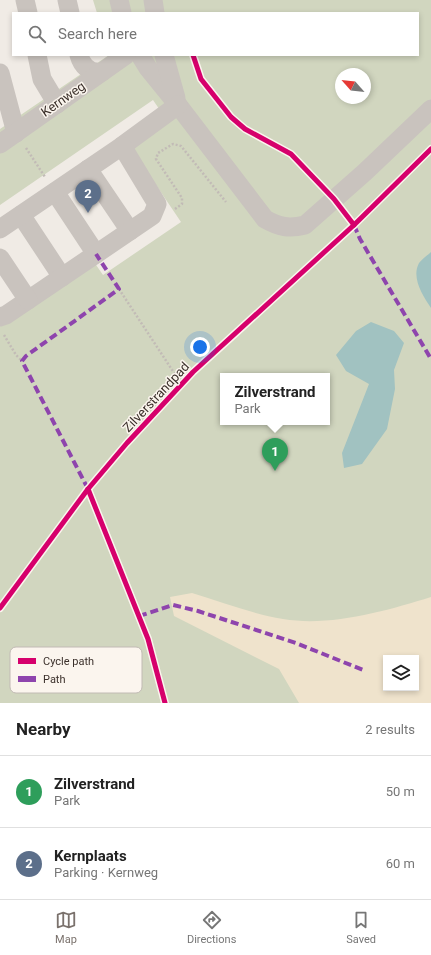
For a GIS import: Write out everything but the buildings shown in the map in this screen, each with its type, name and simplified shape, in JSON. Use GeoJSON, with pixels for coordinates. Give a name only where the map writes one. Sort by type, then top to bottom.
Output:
{"type":"FeatureCollection","features":[{"type":"Feature","properties":{"kind":"street"},"geometry":{"type":"LineString","coordinates":[[25,0],[28,12]]}},
{"type":"Feature","properties":{"kind":"street"},"geometry":{"type":"LineString","coordinates":[[67,0],[70,12]]}},
{"type":"Feature","properties":{"kind":"street"},"geometry":{"type":"LineString","coordinates":[[119,0],[122,12]]}},
{"type":"Feature","properties":{"kind":"street"},"geometry":{"type":"LineString","coordinates":[[153,0],[155,12]]}},
{"type":"Feature","properties":{"kind":"street"},"geometry":{"type":"LineString","coordinates":[[37,56],[42,79],[57,104]]}},
{"type":"Feature","properties":{"kind":"street"},"geometry":{"type":"LineString","coordinates":[[80,56],[81,62],[88,70],[96,73],[102,72]]}},
{"type":"Feature","properties":{"kind":"street","name":"Kernweg"},"geometry":{"type":"LineString","coordinates":[[0,144],[125,56]]}},
{"type":"Feature","properties":{"kind":"street"},"geometry":{"type":"LineString","coordinates":[[141,56],[148,68],[178,105],[265,220],[276,226],[293,228],[305,225],[431,109]]}},
{"type":"Feature","properties":{"kind":"street"},"geometry":{"type":"LineString","coordinates":[[164,56],[178,105]]}},
{"type":"Feature","properties":{"kind":"street"},"geometry":{"type":"LineString","coordinates":[[0,73],[16,133]]}},
{"type":"Feature","properties":{"kind":"street"},"geometry":{"type":"LineString","coordinates":[[0,229],[122,146],[178,105]]}},
{"type":"Feature","properties":{"kind":"street"},"geometry":{"type":"LineString","coordinates":[[1,325],[6,314],[152,216],[157,204],[122,146]]}},
{"type":"Feature","properties":{"kind":"street"},"geometry":{"type":"LineString","coordinates":[[88,169],[130,231]]}},
{"type":"Feature","properties":{"kind":"street"},"geometry":{"type":"LineString","coordinates":[[55,192],[96,254]]}},
{"type":"Feature","properties":{"kind":"street"},"geometry":{"type":"LineString","coordinates":[[21,215],[62,277]]}},
{"type":"Feature","properties":{"kind":"street"},"geometry":{"type":"LineString","coordinates":[[0,258],[28,300]]}},
{"type":"Feature","properties":{"kind":"path"},"geometry":{"type":"LineString","coordinates":[[16,133],[55,192]]}},
{"type":"Feature","properties":{"kind":"path"},"geometry":{"type":"LineString","coordinates":[[119,289],[184,383]]}},
{"type":"Feature","properties":{"kind":"path"},"geometry":{"type":"LineString","coordinates":[[1,325],[16,356],[22,361]]}},
{"type":"Feature","properties":{"kind":"green space"},"geometry":{"type":"Polygon","coordinates":[[[93,0],[431,0],[431,703],[0,703],[0,326],[94,262],[103,275],[181,222],[131,148],[168,122],[153,100],[0,205],[0,129],[108,56],[419,56],[419,12],[97,12],[93,0]]]}},
{"type":"Feature","properties":{"kind":"sand"},"geometry":{"type":"Polygon","coordinates":[[[192,593],[260,614],[301,621],[320,621],[358,616],[431,597],[431,703],[299,703],[279,669],[174,616],[170,597],[192,593]]]}},
{"type":"Feature","properties":{"kind":"water"},"geometry":{"type":"Polygon","coordinates":[[[431,252],[431,308],[419,287],[416,275],[419,263],[431,252]]]}},
{"type":"Feature","properties":{"kind":"water"},"geometry":{"type":"Polygon","coordinates":[[[371,322],[394,331],[404,343],[394,370],[395,389],[387,429],[362,464],[344,468],[342,453],[369,384],[346,371],[336,355],[356,331],[371,322]]]}},
{"type":"Feature","properties":{"kind":"marked path"},"geometry":{"type":"LineString","coordinates":[[354,225],[360,239],[431,359]]}},
{"type":"Feature","properties":{"kind":"marked path"},"geometry":{"type":"LineString","coordinates":[[88,489],[22,361],[26,356],[119,289],[96,254]]}},
{"type":"Feature","properties":{"kind":"marked path"},"geometry":{"type":"LineString","coordinates":[[139,616],[173,605],[198,611],[296,643],[363,670]]}},
{"type":"Feature","properties":{"kind":"cycle path"},"geometry":{"type":"LineString","coordinates":[[193,56],[201,79],[231,117],[245,129],[291,154],[334,199],[354,225]]}},
{"type":"Feature","properties":{"kind":"cycle path","name":"Zilverstrandpad"},"geometry":{"type":"LineString","coordinates":[[0,608],[88,489],[127,443],[193,372],[354,225],[431,149]]}},
{"type":"Feature","properties":{"kind":"cycle path"},"geometry":{"type":"LineString","coordinates":[[88,489],[148,639],[165,703]]}},
{"type":"Feature","properties":{"kind":"place","name":"Kernplaats"},"geometry":{"type":"Point","coordinates":[88,213]}},
{"type":"Feature","properties":{"kind":"place","name":"Zilverstrand"},"geometry":{"type":"Point","coordinates":[275,471]}}]}
